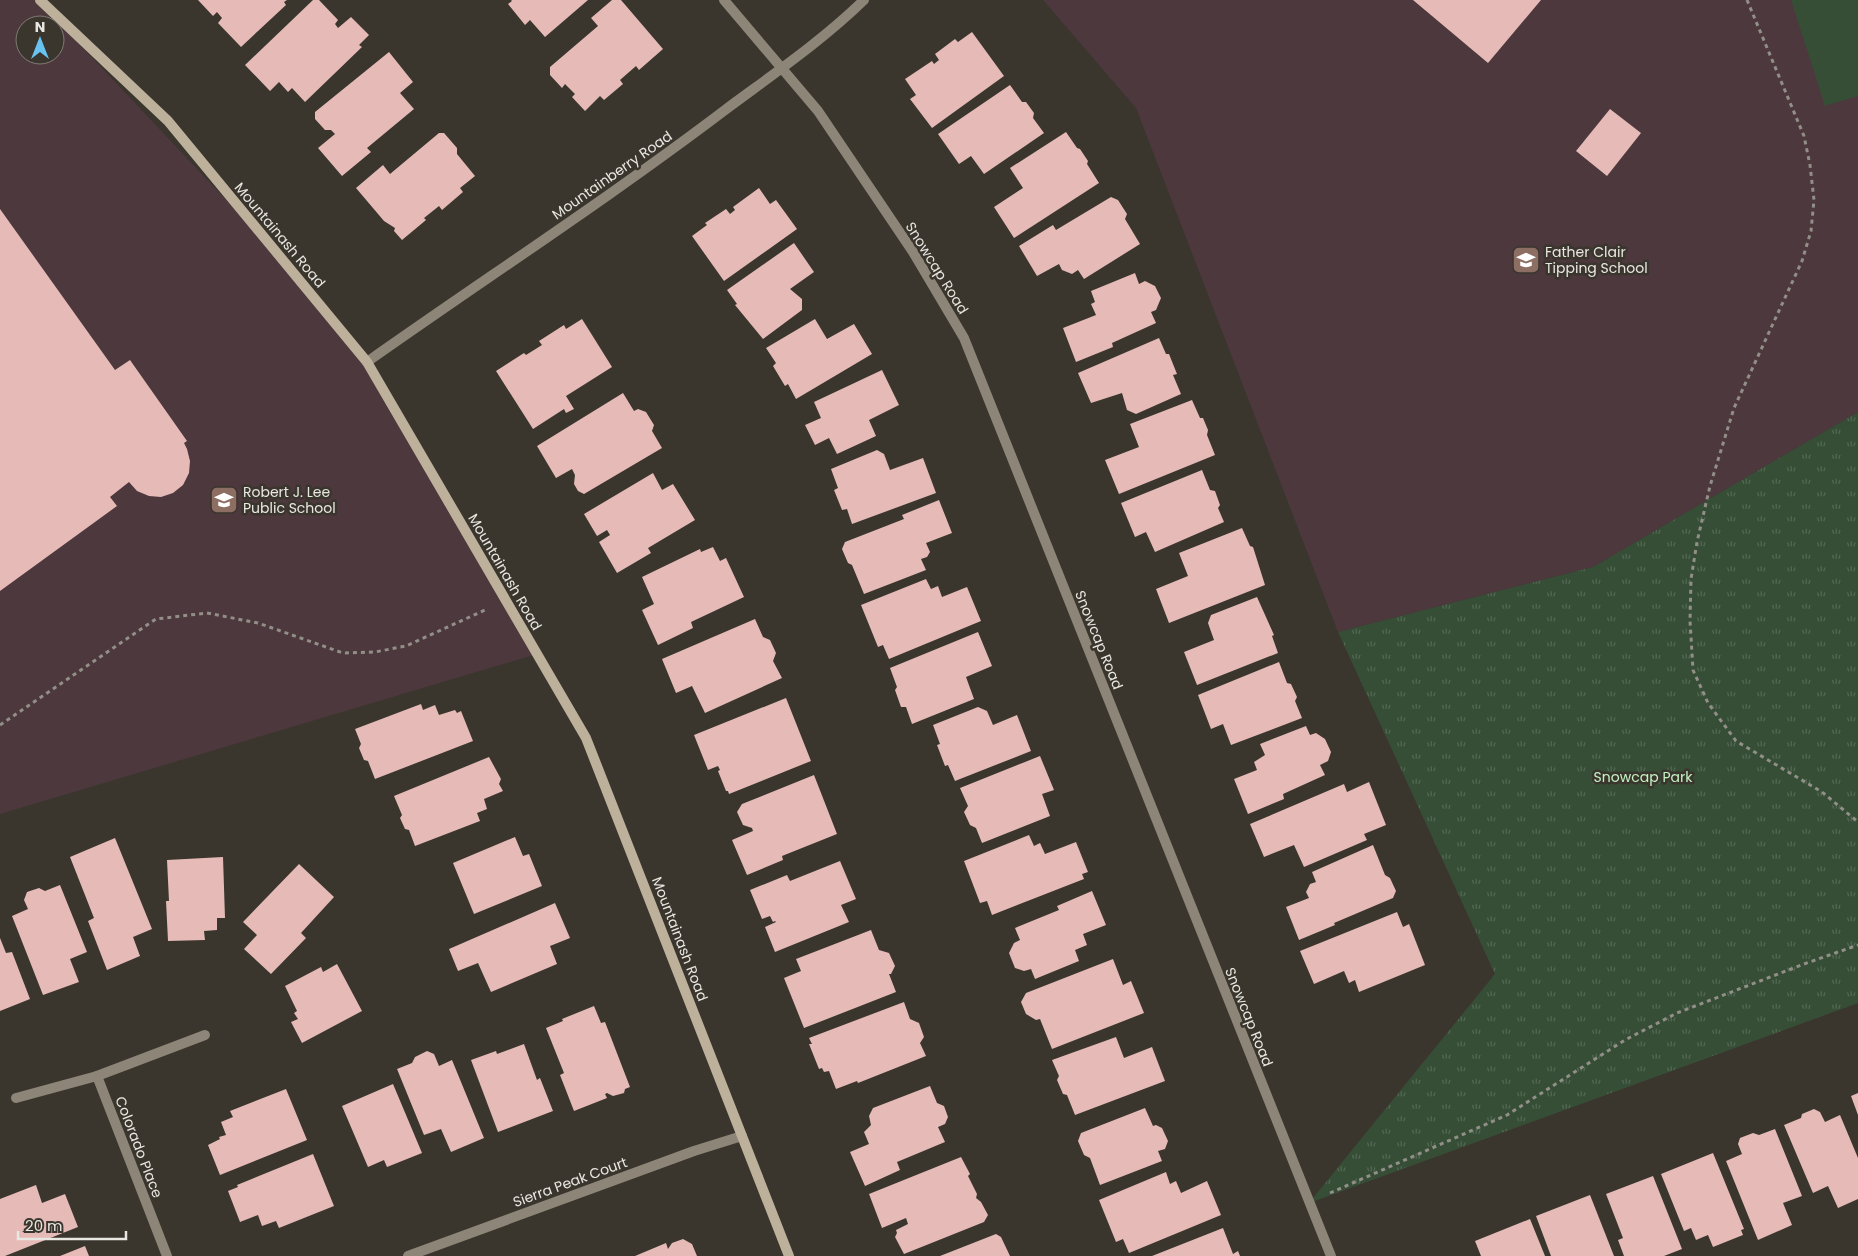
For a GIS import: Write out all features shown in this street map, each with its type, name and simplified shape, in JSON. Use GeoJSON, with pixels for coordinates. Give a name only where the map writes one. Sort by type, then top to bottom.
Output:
{"type":"FeatureCollection","features":[{"type":"Feature","properties":{"kind":"street","name":"Mountainash Road"},"geometry":{"type":"LineString","coordinates":[[40,0],[168,121],[367,362],[586,738],[789,1256]]}},
{"type":"Feature","properties":{"kind":"street","name":"Snowcap Road"},"geometry":{"type":"LineString","coordinates":[[724,0],[818,110],[913,252],[964,338],[1331,1256]]}},
{"type":"Feature","properties":{"kind":"street","name":"Mountainberry Road"},"geometry":{"type":"LineString","coordinates":[[367,362],[680,144],[781,68],[864,0]]}},
{"type":"Feature","properties":{"kind":"street"},"geometry":{"type":"LineString","coordinates":[[16,1098],[97,1076],[205,1035]]}},
{"type":"Feature","properties":{"kind":"street","name":"Colorado Place"},"geometry":{"type":"LineString","coordinates":[[97,1076],[167,1256]]}},
{"type":"Feature","properties":{"kind":"street","name":"Sierra Peak Court"},"geometry":{"type":"LineString","coordinates":[[408,1256],[694,1151],[742,1136]]}},
{"type":"Feature","properties":{"kind":"path"},"geometry":{"type":"LineString","coordinates":[[1747,0],[1804,136],[1814,200],[1811,231],[1802,261],[1734,408],[1710,486],[1697,542],[1691,579],[1690,621],[1693,670],[1708,703],[1736,741],[1822,792],[1858,822]]}},
{"type":"Feature","properties":{"kind":"path"},"geometry":{"type":"LineString","coordinates":[[0,725],[156,619],[207,613],[258,623],[343,653],[375,652],[406,646],[506,601]]}},
{"type":"Feature","properties":{"kind":"path"},"geometry":{"type":"LineString","coordinates":[[1309,1203],[1507,1116],[1625,1040],[1677,1013],[1858,945]]}},
{"type":"Feature","properties":{"kind":"shaded area","name":"Robert J. Lee Public School"},"geometry":{"type":"Polygon","coordinates":[[[0,0],[38,0],[52,15],[15,15],[15,65],[65,65],[65,29],[247,222],[367,362],[537,654],[0,814],[0,0]]]}},
{"type":"Feature","properties":{"kind":"shaded area","name":"Father Clair Tipping School"},"geometry":{"type":"Polygon","coordinates":[[[1043,0],[1858,0],[1858,412],[1593,567],[1338,632],[1136,108],[1043,0]]]}},
{"type":"Feature","properties":{"kind":"green space"},"geometry":{"type":"Polygon","coordinates":[[[1791,0],[1858,0],[1858,96],[1825,106],[1791,0]]]}},
{"type":"Feature","properties":{"kind":"green space","name":"Snowcap Park"},"geometry":{"type":"Polygon","coordinates":[[[1858,412],[1858,1003],[1309,1203],[1495,974],[1338,632],[1593,567],[1858,412]]]}},
{"type":"Feature","properties":{"kind":"building"},"geometry":{"type":"Polygon","coordinates":[[[198,0],[287,0],[284,2],[286,5],[241,47],[218,23],[222,18],[217,12],[213,16],[198,0]]]}},
{"type":"Feature","properties":{"kind":"building"},"geometry":{"type":"Polygon","coordinates":[[[313,0],[319,0],[338,20],[335,24],[338,28],[351,17],[369,35],[359,45],[362,47],[305,102],[292,88],[288,92],[279,82],[270,91],[245,65],[313,0]]]}},
{"type":"Feature","properties":{"kind":"building"},"geometry":{"type":"Polygon","coordinates":[[[511,0],[588,0],[545,37],[530,20],[525,25],[508,4],[511,0]]]}},
{"type":"Feature","properties":{"kind":"building"},"geometry":{"type":"Polygon","coordinates":[[[612,0],[621,0],[663,49],[639,70],[636,66],[620,80],[623,84],[604,100],[600,96],[585,111],[572,97],[575,94],[565,84],[562,88],[550,75],[550,67],[598,26],[591,18],[612,0]]]}},
{"type":"Feature","properties":{"kind":"building"},"geometry":{"type":"Polygon","coordinates":[[[1413,0],[1541,0],[1488,63],[1413,0]]]}},
{"type":"Feature","properties":{"kind":"building"},"geometry":{"type":"Polygon","coordinates":[[[972,32],[1004,76],[932,128],[910,99],[916,95],[905,79],[932,61],[934,64],[939,60],[935,54],[955,39],[958,42],[972,32]]]}},
{"type":"Feature","properties":{"kind":"building"},"geometry":{"type":"Polygon","coordinates":[[[389,52],[413,82],[400,93],[414,109],[367,148],[371,152],[342,176],[318,148],[335,134],[331,130],[325,130],[315,119],[315,112],[389,52]]]}},
{"type":"Feature","properties":{"kind":"building"},"geometry":{"type":"Polygon","coordinates":[[[1010,85],[1022,102],[1026,102],[1034,113],[1033,118],[1044,133],[984,174],[971,156],[959,164],[938,134],[1010,85]]]}},
{"type":"Feature","properties":{"kind":"building"},"geometry":{"type":"Polygon","coordinates":[[[1610,109],[1641,133],[1607,176],[1576,151],[1610,109]]]}},
{"type":"Feature","properties":{"kind":"building"},"geometry":{"type":"Polygon","coordinates":[[[1066,132],[1088,161],[1087,164],[1099,183],[1014,238],[994,207],[1023,188],[1010,168],[1066,132]]]}},
{"type":"Feature","properties":{"kind":"building"},"geometry":{"type":"Polygon","coordinates":[[[439,133],[444,133],[457,148],[457,154],[475,176],[460,188],[463,192],[442,210],[439,206],[424,218],[426,220],[402,240],[394,231],[395,228],[384,221],[356,188],[383,165],[390,174],[439,133]]]}},
{"type":"Feature","properties":{"kind":"building"},"geometry":{"type":"Polygon","coordinates":[[[759,188],[770,204],[776,200],[797,229],[724,281],[692,236],[707,225],[705,223],[726,209],[730,214],[735,210],[733,207],[759,188]]]}},
{"type":"Feature","properties":{"kind":"building"},"geometry":{"type":"Polygon","coordinates":[[[1111,197],[1118,200],[1127,214],[1125,219],[1140,244],[1084,279],[1078,270],[1072,274],[1062,270],[1059,264],[1037,276],[1019,246],[1053,225],[1056,230],[1111,197]]]}},
{"type":"Feature","properties":{"kind":"building"},"geometry":{"type":"Polygon","coordinates":[[[0,209],[115,370],[130,360],[187,441],[184,443],[190,461],[189,473],[183,485],[173,493],[161,497],[149,496],[137,491],[129,482],[110,497],[117,506],[0,591],[0,209]]]}},
{"type":"Feature","properties":{"kind":"building"},"geometry":{"type":"Polygon","coordinates":[[[794,243],[814,272],[790,289],[802,299],[802,310],[763,339],[735,305],[737,304],[727,290],[794,243]]]}},
{"type":"Feature","properties":{"kind":"building"},"geometry":{"type":"Polygon","coordinates":[[[1135,273],[1139,284],[1145,281],[1155,286],[1161,298],[1156,310],[1151,312],[1156,323],[1112,343],[1113,347],[1076,362],[1063,328],[1096,315],[1091,304],[1095,302],[1091,291],[1135,273]]]}},
{"type":"Feature","properties":{"kind":"building"},"geometry":{"type":"Polygon","coordinates":[[[582,319],[612,367],[566,396],[574,409],[566,413],[564,409],[533,429],[496,371],[524,353],[526,355],[542,345],[539,341],[564,325],[566,329],[582,319]]]}},
{"type":"Feature","properties":{"kind":"building"},"geometry":{"type":"Polygon","coordinates":[[[815,319],[827,339],[854,324],[872,354],[796,399],[788,384],[785,386],[773,366],[776,363],[766,348],[815,319]]]}},
{"type":"Feature","properties":{"kind":"building"},"geometry":{"type":"Polygon","coordinates":[[[1159,338],[1166,354],[1169,354],[1177,374],[1173,375],[1181,394],[1136,414],[1127,410],[1122,393],[1091,403],[1078,373],[1159,338]]]}},
{"type":"Feature","properties":{"kind":"building"},"geometry":{"type":"Polygon","coordinates":[[[882,370],[899,405],[869,420],[876,436],[837,454],[829,438],[815,445],[805,425],[821,418],[814,402],[882,370]]]}},
{"type":"Feature","properties":{"kind":"building"},"geometry":{"type":"Polygon","coordinates":[[[623,393],[634,411],[638,409],[646,412],[654,425],[652,431],[662,448],[584,494],[578,491],[574,484],[575,475],[572,469],[556,478],[537,446],[623,393]]]}},
{"type":"Feature","properties":{"kind":"building"},"geometry":{"type":"Polygon","coordinates":[[[1192,400],[1200,418],[1203,418],[1215,455],[1119,494],[1105,460],[1139,447],[1130,424],[1192,400]]]}},
{"type":"Feature","properties":{"kind":"building"},"geometry":{"type":"Polygon","coordinates":[[[877,450],[884,454],[890,470],[923,458],[936,493],[852,524],[847,509],[842,510],[834,490],[838,488],[831,469],[877,450]]]}},
{"type":"Feature","properties":{"kind":"building"},"geometry":{"type":"Polygon","coordinates":[[[1202,470],[1210,490],[1215,491],[1220,505],[1218,508],[1224,522],[1155,552],[1146,532],[1135,537],[1121,503],[1202,470]]]}},
{"type":"Feature","properties":{"kind":"building"},"geometry":{"type":"Polygon","coordinates":[[[653,473],[662,490],[673,484],[695,520],[648,548],[651,553],[617,573],[599,542],[610,535],[607,530],[597,536],[584,514],[653,473]]]}},
{"type":"Feature","properties":{"kind":"building"},"geometry":{"type":"Polygon","coordinates":[[[939,500],[952,533],[926,543],[930,552],[927,557],[921,559],[926,570],[864,594],[852,565],[848,563],[842,549],[845,542],[904,519],[902,515],[939,500]]]}},
{"type":"Feature","properties":{"kind":"building"},"geometry":{"type":"Polygon","coordinates":[[[1242,528],[1250,546],[1253,547],[1265,585],[1169,623],[1156,589],[1188,576],[1179,553],[1242,528]]]}},
{"type":"Feature","properties":{"kind":"building"},"geometry":{"type":"Polygon","coordinates":[[[713,547],[720,561],[726,558],[744,597],[691,622],[693,628],[658,645],[642,610],[654,604],[642,577],[700,549],[701,552],[713,547]]]}},
{"type":"Feature","properties":{"kind":"building"},"geometry":{"type":"Polygon","coordinates":[[[926,579],[931,589],[938,586],[942,597],[967,587],[981,621],[889,659],[883,645],[878,647],[861,605],[926,579]]]}},
{"type":"Feature","properties":{"kind":"building"},"geometry":{"type":"Polygon","coordinates":[[[1257,597],[1274,635],[1272,636],[1278,653],[1197,685],[1184,652],[1214,640],[1208,623],[1211,615],[1257,597]]]}},
{"type":"Feature","properties":{"kind":"building"},"geometry":{"type":"Polygon","coordinates":[[[755,619],[763,637],[770,640],[776,653],[773,661],[782,678],[705,713],[692,686],[676,693],[662,659],[755,619]]]}},
{"type":"Feature","properties":{"kind":"building"},"geometry":{"type":"Polygon","coordinates":[[[978,632],[992,666],[966,677],[974,699],[912,724],[906,707],[901,707],[895,690],[897,687],[890,668],[978,632]]]}},
{"type":"Feature","properties":{"kind":"building"},"geometry":{"type":"Polygon","coordinates":[[[1279,662],[1287,683],[1291,684],[1297,697],[1295,701],[1302,718],[1231,745],[1223,724],[1211,729],[1198,695],[1279,662]]]}},
{"type":"Feature","properties":{"kind":"building"},"geometry":{"type":"Polygon","coordinates":[[[786,698],[811,761],[729,794],[718,771],[720,770],[718,766],[708,770],[694,735],[786,698]]]}},
{"type":"Feature","properties":{"kind":"building"},"geometry":{"type":"Polygon","coordinates":[[[421,704],[423,710],[435,705],[439,715],[455,710],[457,713],[461,711],[473,741],[375,779],[368,761],[364,760],[359,748],[361,744],[355,729],[421,704]]]}},
{"type":"Feature","properties":{"kind":"building"},"geometry":{"type":"Polygon","coordinates":[[[978,707],[987,711],[993,725],[1017,715],[1031,751],[955,781],[948,765],[945,766],[937,745],[940,744],[933,725],[978,707]]]}},
{"type":"Feature","properties":{"kind":"building"},"geometry":{"type":"Polygon","coordinates":[[[1306,726],[1310,735],[1316,733],[1325,739],[1331,752],[1328,761],[1320,765],[1325,775],[1283,794],[1284,799],[1248,814],[1234,779],[1257,770],[1254,762],[1265,755],[1260,744],[1306,726]]]}},
{"type":"Feature","properties":{"kind":"building"},"geometry":{"type":"Polygon","coordinates":[[[1040,756],[1054,790],[1042,794],[1050,816],[982,843],[976,828],[970,825],[964,812],[968,806],[960,788],[1040,756]]]}},
{"type":"Feature","properties":{"kind":"building"},"geometry":{"type":"Polygon","coordinates":[[[489,757],[501,779],[499,784],[503,791],[484,799],[487,809],[477,813],[480,821],[415,846],[409,830],[405,829],[400,818],[402,815],[394,796],[489,757]]]}},
{"type":"Feature","properties":{"kind":"building"},"geometry":{"type":"Polygon","coordinates":[[[814,775],[837,834],[782,856],[783,860],[747,875],[732,840],[753,831],[752,828],[743,825],[737,812],[742,804],[814,775]]]}},
{"type":"Feature","properties":{"kind":"building"},"geometry":{"type":"Polygon","coordinates":[[[1369,782],[1386,825],[1364,834],[1367,840],[1304,867],[1294,845],[1264,857],[1250,824],[1344,784],[1347,792],[1369,782]]]}},
{"type":"Feature","properties":{"kind":"building"},"geometry":{"type":"Polygon","coordinates":[[[1029,835],[1034,846],[1040,843],[1045,854],[1076,842],[1088,872],[1082,874],[1084,879],[992,915],[987,901],[980,903],[964,861],[1029,835]]]}},
{"type":"Feature","properties":{"kind":"building"},"geometry":{"type":"Polygon","coordinates":[[[515,837],[523,856],[529,854],[542,886],[474,914],[453,863],[515,837]]]}},
{"type":"Feature","properties":{"kind":"building"},"geometry":{"type":"Polygon","coordinates":[[[115,838],[152,929],[133,937],[140,956],[107,970],[88,921],[94,918],[70,857],[115,838]]]}},
{"type":"Feature","properties":{"kind":"building"},"geometry":{"type":"Polygon","coordinates":[[[1373,845],[1385,875],[1390,878],[1396,891],[1393,898],[1299,940],[1286,907],[1309,898],[1306,892],[1310,884],[1316,882],[1312,872],[1373,845]]]}},
{"type":"Feature","properties":{"kind":"building"},"geometry":{"type":"Polygon","coordinates":[[[223,857],[225,918],[217,918],[217,930],[204,931],[205,940],[168,941],[166,901],[169,901],[167,860],[223,857]]]}},
{"type":"Feature","properties":{"kind":"building"},"geometry":{"type":"Polygon","coordinates":[[[840,861],[856,899],[841,905],[849,922],[775,952],[765,927],[776,922],[773,922],[770,916],[762,919],[750,890],[787,875],[790,881],[840,861]]]}},
{"type":"Feature","properties":{"kind":"building"},"geometry":{"type":"Polygon","coordinates":[[[299,864],[334,897],[301,933],[306,938],[271,974],[244,949],[257,935],[243,922],[299,864]]]}},
{"type":"Feature","properties":{"kind":"building"},"geometry":{"type":"Polygon","coordinates":[[[60,885],[87,952],[70,959],[79,982],[43,995],[12,916],[28,909],[24,900],[27,892],[39,888],[45,891],[60,885]]]}},
{"type":"Feature","properties":{"kind":"building"},"geometry":{"type":"Polygon","coordinates":[[[1092,891],[1106,925],[1083,934],[1087,945],[1075,950],[1079,961],[1035,979],[1031,969],[1024,971],[1015,968],[1009,953],[1014,943],[1020,940],[1015,928],[1059,910],[1057,906],[1092,891]]]}},
{"type":"Feature","properties":{"kind":"building"},"geometry":{"type":"Polygon","coordinates":[[[555,903],[570,938],[550,946],[557,964],[491,992],[478,963],[458,971],[449,949],[555,903]]]}},
{"type":"Feature","properties":{"kind":"building"},"geometry":{"type":"Polygon","coordinates":[[[1397,912],[1403,927],[1409,924],[1425,965],[1359,992],[1355,980],[1349,983],[1344,971],[1314,984],[1300,951],[1397,912]]]}},
{"type":"Feature","properties":{"kind":"building"},"geometry":{"type":"Polygon","coordinates":[[[871,930],[879,950],[889,953],[895,966],[891,974],[889,974],[896,992],[804,1028],[784,978],[801,971],[796,959],[871,930]]]}},
{"type":"Feature","properties":{"kind":"building"},"geometry":{"type":"Polygon","coordinates":[[[0,938],[6,953],[12,952],[30,999],[0,1011],[0,938]]]}},
{"type":"Feature","properties":{"kind":"building"},"geometry":{"type":"Polygon","coordinates":[[[1113,959],[1123,985],[1131,981],[1144,1013],[1052,1049],[1040,1019],[1036,1020],[1026,1014],[1021,1002],[1026,993],[1113,959]]]}},
{"type":"Feature","properties":{"kind":"building"},"geometry":{"type":"Polygon","coordinates":[[[337,964],[362,1011],[302,1043],[291,1022],[298,1019],[294,1013],[297,1011],[285,986],[321,967],[323,972],[337,964]]]}},
{"type":"Feature","properties":{"kind":"building"},"geometry":{"type":"Polygon","coordinates":[[[904,1002],[910,1019],[919,1023],[924,1037],[920,1043],[926,1056],[858,1083],[857,1081],[836,1089],[829,1071],[824,1072],[822,1068],[819,1069],[809,1044],[812,1044],[809,1038],[904,1002]]]}},
{"type":"Feature","properties":{"kind":"building"},"geometry":{"type":"Polygon","coordinates":[[[594,1006],[601,1023],[605,1022],[630,1087],[625,1089],[624,1093],[613,1096],[607,1093],[605,1094],[607,1098],[574,1111],[560,1075],[564,1073],[546,1028],[563,1021],[562,1019],[594,1006]]]}},
{"type":"Feature","properties":{"kind":"building"},"geometry":{"type":"Polygon","coordinates":[[[1116,1037],[1124,1058],[1152,1047],[1165,1081],[1075,1115],[1067,1095],[1063,1094],[1057,1080],[1059,1076],[1052,1060],[1116,1037]]]}},
{"type":"Feature","properties":{"kind":"building"},"geometry":{"type":"Polygon","coordinates":[[[524,1044],[537,1080],[540,1078],[553,1111],[498,1132],[471,1060],[496,1051],[497,1054],[524,1044]]]}},
{"type":"Feature","properties":{"kind":"building"},"geometry":{"type":"Polygon","coordinates":[[[427,1051],[434,1054],[439,1066],[452,1060],[484,1138],[451,1152],[441,1129],[424,1135],[397,1069],[412,1063],[415,1057],[427,1051]]]}},
{"type":"Feature","properties":{"kind":"building"},"geometry":{"type":"Polygon","coordinates":[[[393,1084],[422,1153],[387,1167],[384,1160],[368,1167],[342,1106],[393,1084]]]}},
{"type":"Feature","properties":{"kind":"building"},"geometry":{"type":"Polygon","coordinates":[[[930,1086],[937,1103],[944,1106],[948,1117],[945,1124],[938,1127],[945,1142],[897,1162],[900,1170],[865,1186],[850,1152],[869,1144],[864,1132],[871,1125],[869,1116],[873,1108],[930,1086]]]}},
{"type":"Feature","properties":{"kind":"building"},"geometry":{"type":"Polygon","coordinates":[[[286,1089],[307,1140],[220,1175],[208,1145],[220,1139],[219,1137],[226,1135],[221,1122],[233,1117],[230,1111],[286,1089]]]}},
{"type":"Feature","properties":{"kind":"building"},"geometry":{"type":"Polygon","coordinates":[[[1858,1093],[1858,1115],[1851,1096],[1858,1093]]]}},
{"type":"Feature","properties":{"kind":"building"},"geometry":{"type":"Polygon","coordinates":[[[1145,1108],[1153,1126],[1156,1125],[1162,1128],[1168,1141],[1165,1149],[1158,1151],[1162,1161],[1100,1185],[1090,1158],[1084,1155],[1078,1141],[1081,1133],[1145,1108]]]}},
{"type":"Feature","properties":{"kind":"building"},"geometry":{"type":"Polygon","coordinates":[[[1814,1109],[1820,1112],[1825,1122],[1840,1115],[1858,1158],[1858,1199],[1838,1208],[1828,1186],[1813,1193],[1784,1125],[1801,1118],[1802,1114],[1814,1109]]]}},
{"type":"Feature","properties":{"kind":"building"},"geometry":{"type":"Polygon","coordinates":[[[1775,1129],[1802,1196],[1783,1203],[1792,1225],[1758,1240],[1726,1161],[1742,1154],[1738,1144],[1740,1138],[1753,1133],[1759,1135],[1775,1129]]]}},
{"type":"Feature","properties":{"kind":"building"},"geometry":{"type":"Polygon","coordinates":[[[1713,1153],[1744,1229],[1741,1230],[1743,1235],[1713,1247],[1708,1235],[1696,1240],[1691,1228],[1684,1231],[1661,1174],[1713,1153]]]}},
{"type":"Feature","properties":{"kind":"building"},"geometry":{"type":"Polygon","coordinates":[[[313,1154],[334,1206],[279,1228],[276,1221],[262,1226],[258,1215],[240,1222],[228,1191],[238,1187],[237,1185],[313,1154]]]}},
{"type":"Feature","properties":{"kind":"building"},"geometry":{"type":"Polygon","coordinates":[[[961,1157],[970,1174],[968,1176],[977,1194],[976,1198],[981,1202],[988,1215],[984,1222],[904,1254],[895,1237],[896,1230],[908,1224],[906,1218],[882,1228],[869,1194],[961,1157]]]}},
{"type":"Feature","properties":{"kind":"building"},"geometry":{"type":"Polygon","coordinates":[[[1166,1172],[1170,1184],[1176,1181],[1181,1193],[1207,1181],[1221,1215],[1129,1253],[1123,1239],[1116,1242],[1099,1200],[1166,1172]]]}},
{"type":"Feature","properties":{"kind":"building"},"geometry":{"type":"Polygon","coordinates":[[[1653,1176],[1682,1249],[1664,1256],[1624,1256],[1618,1240],[1623,1238],[1606,1194],[1653,1176]]]}},
{"type":"Feature","properties":{"kind":"building"},"geometry":{"type":"Polygon","coordinates":[[[36,1185],[42,1203],[65,1194],[78,1227],[5,1256],[0,1256],[0,1199],[36,1185]]]}},
{"type":"Feature","properties":{"kind":"building"},"geometry":{"type":"Polygon","coordinates":[[[1590,1195],[1614,1256],[1551,1256],[1536,1216],[1590,1195]]]}},
{"type":"Feature","properties":{"kind":"building"},"geometry":{"type":"Polygon","coordinates":[[[1530,1219],[1545,1256],[1481,1256],[1475,1241],[1530,1219]]]}},
{"type":"Feature","properties":{"kind":"building"},"geometry":{"type":"Polygon","coordinates":[[[1223,1228],[1233,1254],[1238,1251],[1240,1256],[1152,1256],[1223,1228]]]}},
{"type":"Feature","properties":{"kind":"building"},"geometry":{"type":"Polygon","coordinates":[[[996,1234],[1001,1237],[1010,1256],[940,1256],[996,1234]]]}},
{"type":"Feature","properties":{"kind":"building"},"geometry":{"type":"Polygon","coordinates":[[[683,1239],[692,1244],[697,1256],[635,1256],[666,1243],[668,1249],[672,1243],[683,1239]]]}},
{"type":"Feature","properties":{"kind":"building"},"geometry":{"type":"Polygon","coordinates":[[[85,1246],[89,1256],[60,1256],[85,1246]]]}},
{"type":"Feature","properties":{"kind":"place","name":"Father Clair Tipping School"},"geometry":{"type":"Point","coordinates":[1526,260]}},
{"type":"Feature","properties":{"kind":"place","name":"Robert J. Lee Public School"},"geometry":{"type":"Point","coordinates":[224,500]}}]}
